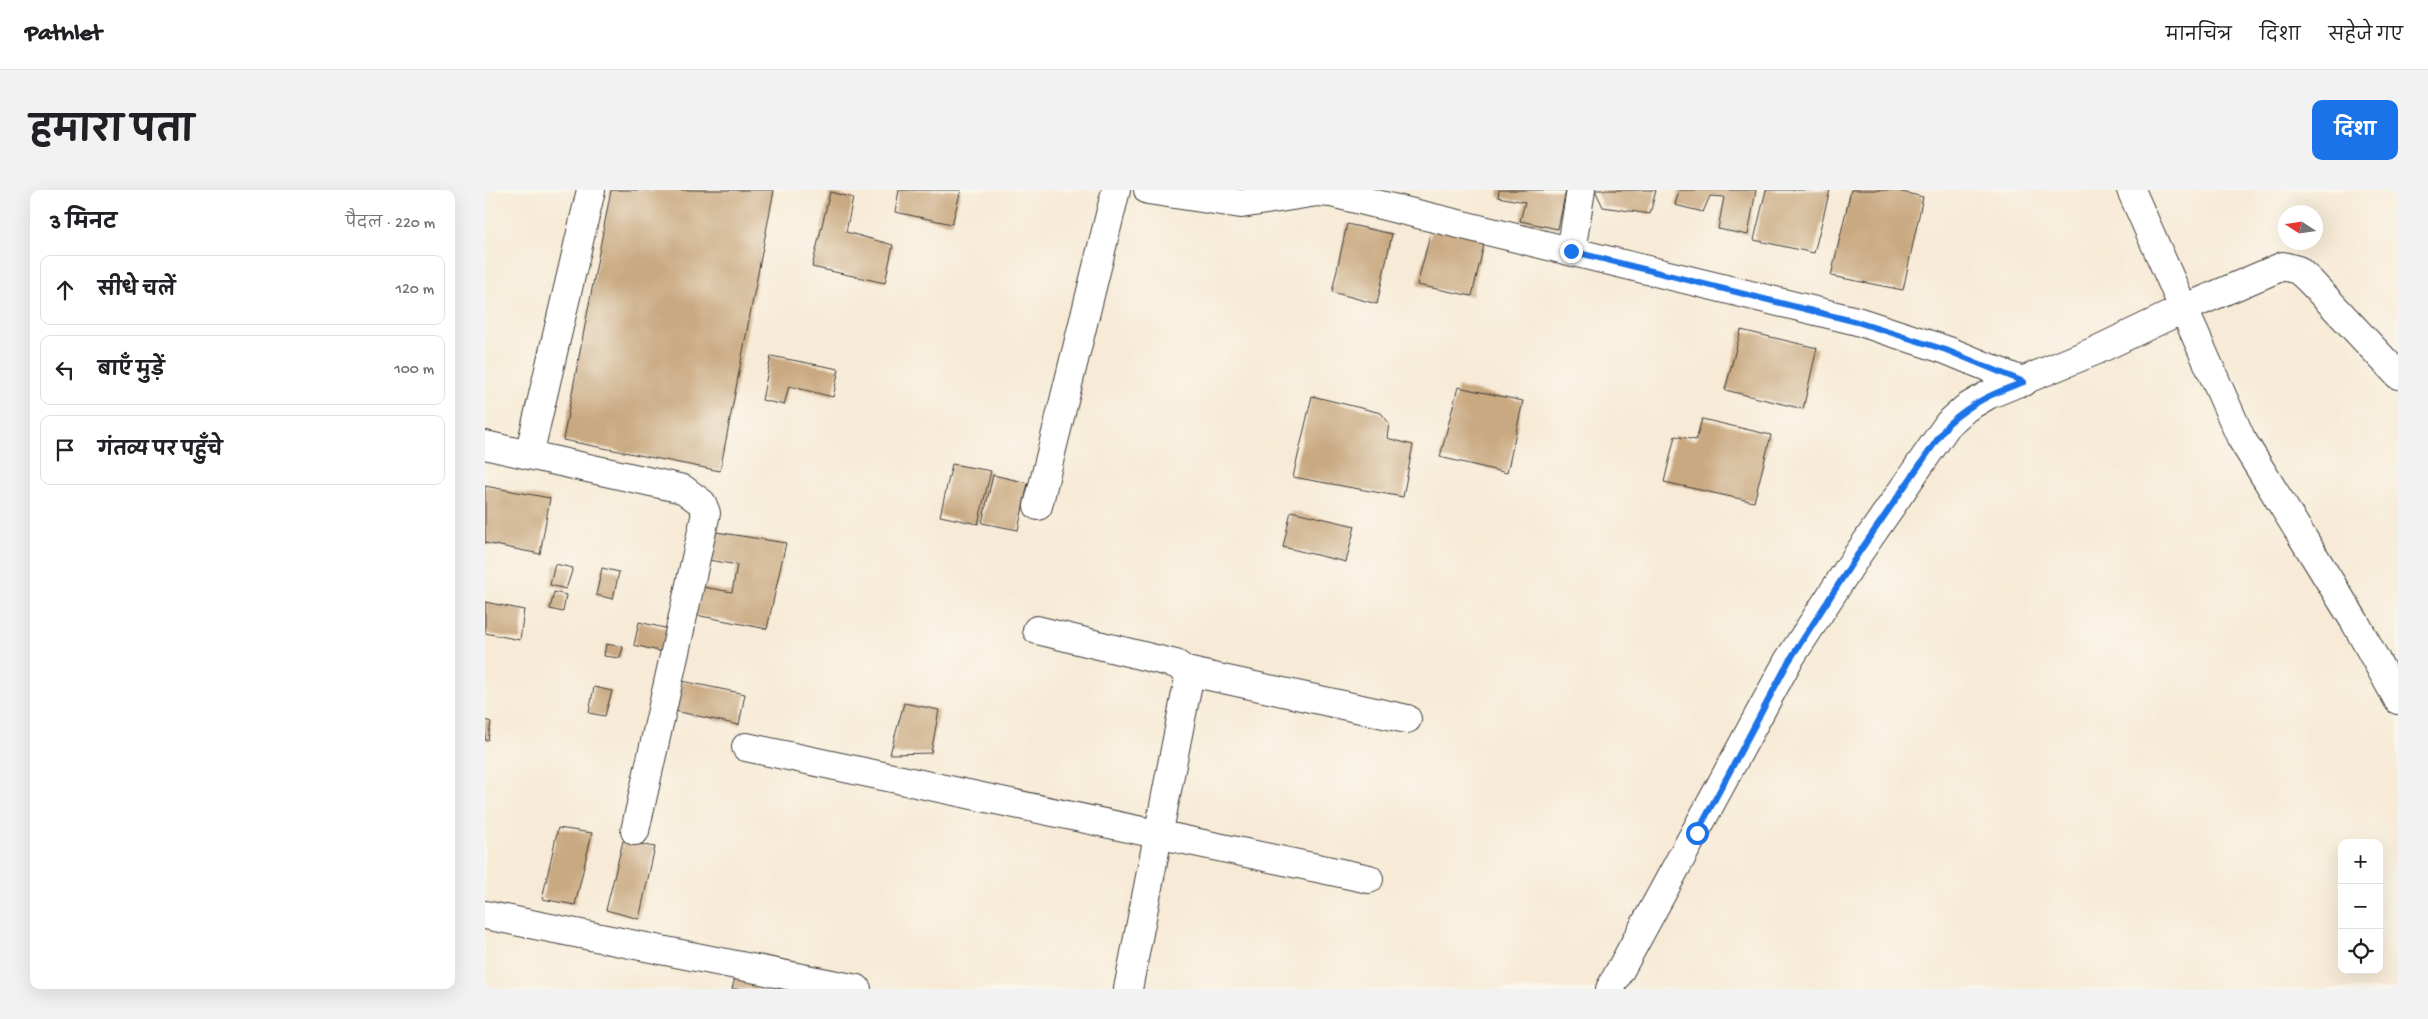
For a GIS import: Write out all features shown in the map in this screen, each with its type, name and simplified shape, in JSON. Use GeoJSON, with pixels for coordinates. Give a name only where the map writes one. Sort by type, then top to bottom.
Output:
{"type":"FeatureCollection","features":[{"type":"Feature","properties":{"kind":"street"},"geometry":{"type":"LineString","coordinates":[[529,455],[591,190]]}},
{"type":"Feature","properties":{"kind":"street"},"geometry":{"type":"LineString","coordinates":[[1037,506],[1117,190]]}},
{"type":"Feature","properties":{"kind":"street"},"geometry":{"type":"LineString","coordinates":[[1148,190],[1241,204],[1317,192],[1331,193],[1857,322],[1946,350],[2024,382]]}},
{"type":"Feature","properties":{"kind":"street"},"geometry":{"type":"LineString","coordinates":[[1571,251],[1581,190]]}},
{"type":"Feature","properties":{"kind":"street"},"geometry":{"type":"LineString","coordinates":[[2131,190],[2241,438],[2355,622],[2398,700]]}},
{"type":"Feature","properties":{"kind":"street"},"geometry":{"type":"LineString","coordinates":[[1610,989],[1789,661],[1858,554],[1948,424],[1966,408],[1988,395],[2024,382],[2095,351],[2183,309],[2283,266],[2298,270],[2398,374]]}},
{"type":"Feature","properties":{"kind":"street"},"geometry":{"type":"LineString","coordinates":[[485,446],[683,489],[702,503],[706,513],[635,831]]}},
{"type":"Feature","properties":{"kind":"street"},"geometry":{"type":"LineString","coordinates":[[1037,630],[1176,664],[1186,671],[1407,718]]}},
{"type":"Feature","properties":{"kind":"street"},"geometry":{"type":"LineString","coordinates":[[1127,989],[1187,691],[1189,678],[1186,671]]}},
{"type":"Feature","properties":{"kind":"street"},"geometry":{"type":"LineString","coordinates":[[746,747],[1369,879]]}},
{"type":"Feature","properties":{"kind":"street"},"geometry":{"type":"LineString","coordinates":[[485,915],[857,989]]}},
{"type":"Feature","properties":{"kind":"building"},"geometry":{"type":"Polygon","coordinates":[[[611,190],[774,190],[720,471],[563,440],[611,190]]]}},
{"type":"Feature","properties":{"kind":"building"},"geometry":{"type":"Polygon","coordinates":[[[899,190],[961,190],[952,224],[895,212],[899,190]]]}},
{"type":"Feature","properties":{"kind":"building"},"geometry":{"type":"Polygon","coordinates":[[[1499,190],[1566,190],[1558,229],[1520,221],[1525,202],[1498,197],[1499,190]]]}},
{"type":"Feature","properties":{"kind":"building"},"geometry":{"type":"Polygon","coordinates":[[[1595,190],[1656,190],[1650,214],[1603,207],[1595,190]]]}},
{"type":"Feature","properties":{"kind":"building"},"geometry":{"type":"Polygon","coordinates":[[[1679,190],[1756,190],[1748,235],[1718,229],[1724,197],[1710,196],[1703,212],[1675,205],[1679,190]]]}},
{"type":"Feature","properties":{"kind":"building"},"geometry":{"type":"Polygon","coordinates":[[[1766,190],[1830,190],[1814,253],[1754,240],[1766,190]]]}},
{"type":"Feature","properties":{"kind":"building"},"geometry":{"type":"Polygon","coordinates":[[[1851,190],[1894,190],[1923,197],[1903,290],[1831,276],[1851,190]]]}},
{"type":"Feature","properties":{"kind":"building"},"geometry":{"type":"Polygon","coordinates":[[[830,192],[853,198],[846,232],[893,245],[885,283],[812,267],[830,192]]]}},
{"type":"Feature","properties":{"kind":"building"},"geometry":{"type":"Polygon","coordinates":[[[1347,224],[1392,234],[1377,304],[1332,292],[1347,224]]]}},
{"type":"Feature","properties":{"kind":"building"},"geometry":{"type":"Polygon","coordinates":[[[1433,224],[1486,236],[1472,296],[1417,285],[1433,224]]]}},
{"type":"Feature","properties":{"kind":"building"},"geometry":{"type":"Polygon","coordinates":[[[1741,330],[1817,348],[1803,409],[1725,390],[1741,330]]]}},
{"type":"Feature","properties":{"kind":"building"},"geometry":{"type":"Polygon","coordinates":[[[771,356],[839,369],[833,397],[789,386],[784,405],[762,400],[771,356]]]}},
{"type":"Feature","properties":{"kind":"building"},"geometry":{"type":"Polygon","coordinates":[[[1458,387],[1523,401],[1507,473],[1440,457],[1458,387]]]}},
{"type":"Feature","properties":{"kind":"building"},"geometry":{"type":"Polygon","coordinates":[[[1312,396],[1381,413],[1389,423],[1387,438],[1413,445],[1403,497],[1293,477],[1312,396]]]}},
{"type":"Feature","properties":{"kind":"building"},"geometry":{"type":"Polygon","coordinates":[[[1702,419],[1771,435],[1754,502],[1664,482],[1675,436],[1696,440],[1702,419]]]}},
{"type":"Feature","properties":{"kind":"building"},"geometry":{"type":"Polygon","coordinates":[[[952,464],[991,471],[978,524],[940,516],[952,464]]]}},
{"type":"Feature","properties":{"kind":"building"},"geometry":{"type":"Polygon","coordinates":[[[993,475],[1028,483],[1018,530],[982,523],[993,475]]]}},
{"type":"Feature","properties":{"kind":"building"},"geometry":{"type":"Polygon","coordinates":[[[485,486],[550,498],[540,554],[485,543],[485,486]]]}},
{"type":"Feature","properties":{"kind":"building"},"geometry":{"type":"Polygon","coordinates":[[[1291,511],[1355,526],[1346,562],[1283,547],[1291,511]]]}},
{"type":"Feature","properties":{"kind":"building"},"geometry":{"type":"Polygon","coordinates":[[[716,532],[786,543],[767,629],[696,615],[703,587],[732,592],[737,565],[709,560],[716,532]]]}},
{"type":"Feature","properties":{"kind":"building"},"geometry":{"type":"Polygon","coordinates":[[[555,564],[573,568],[566,589],[550,585],[555,564]]]}},
{"type":"Feature","properties":{"kind":"building"},"geometry":{"type":"Polygon","coordinates":[[[602,568],[619,572],[613,599],[596,595],[602,568]]]}},
{"type":"Feature","properties":{"kind":"building"},"geometry":{"type":"Polygon","coordinates":[[[554,592],[566,595],[563,612],[550,609],[554,592]]]}},
{"type":"Feature","properties":{"kind":"building"},"geometry":{"type":"Polygon","coordinates":[[[485,602],[524,610],[520,640],[485,633],[485,602]]]}},
{"type":"Feature","properties":{"kind":"building"},"geometry":{"type":"Polygon","coordinates":[[[639,622],[673,630],[667,653],[634,645],[639,622]]]}},
{"type":"Feature","properties":{"kind":"building"},"geometry":{"type":"Polygon","coordinates":[[[606,644],[623,647],[620,658],[604,656],[606,644]]]}},
{"type":"Feature","properties":{"kind":"building"},"geometry":{"type":"Polygon","coordinates":[[[682,681],[745,694],[739,725],[675,711],[682,681]]]}},
{"type":"Feature","properties":{"kind":"building"},"geometry":{"type":"Polygon","coordinates":[[[594,687],[612,691],[605,716],[589,713],[594,687]]]}},
{"type":"Feature","properties":{"kind":"building"},"geometry":{"type":"Polygon","coordinates":[[[904,703],[939,710],[931,753],[890,754],[904,703]]]}},
{"type":"Feature","properties":{"kind":"building"},"geometry":{"type":"Polygon","coordinates":[[[485,720],[491,722],[488,740],[485,740],[485,720]]]}},
{"type":"Feature","properties":{"kind":"building"},"geometry":{"type":"Polygon","coordinates":[[[558,828],[592,833],[575,905],[542,899],[558,828]]]}},
{"type":"Feature","properties":{"kind":"building"},"geometry":{"type":"Polygon","coordinates":[[[623,841],[655,847],[639,919],[606,910],[623,841]]]}},
{"type":"Feature","properties":{"kind":"building"},"geometry":{"type":"Polygon","coordinates":[[[736,974],[795,989],[732,989],[736,974]]]}},
{"type":"Feature","properties":{"kind":"route"},"geometry":{"type":"LineString","coordinates":[[1571,251],[1857,322],[1946,350],[2024,382],[1988,395],[1966,408],[1948,424],[1858,554],[1789,661],[1697,833]]}}]}
